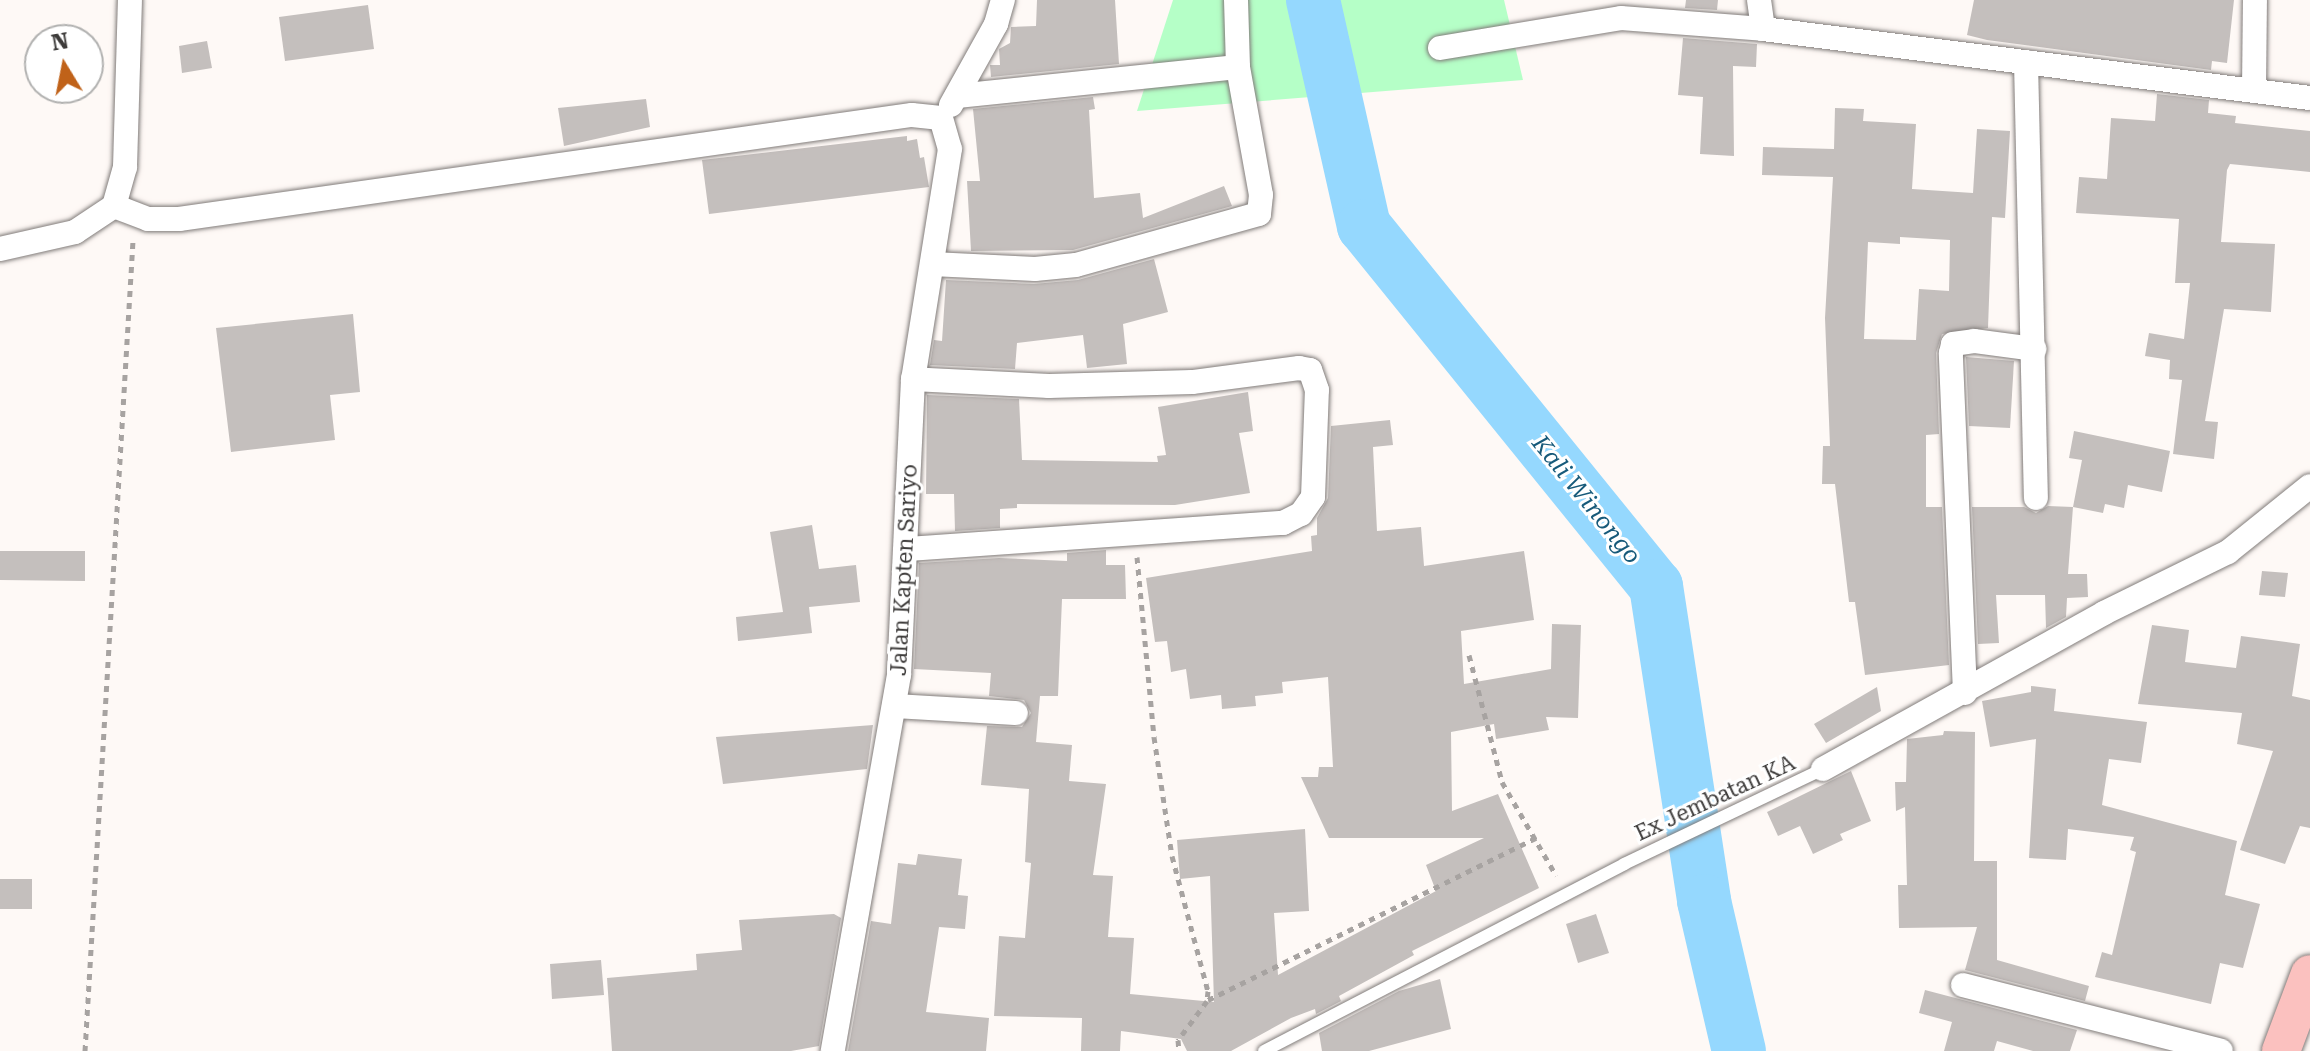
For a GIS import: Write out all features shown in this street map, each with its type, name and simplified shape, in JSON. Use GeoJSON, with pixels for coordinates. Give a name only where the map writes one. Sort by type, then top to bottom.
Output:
{"type":"FeatureCollection","features":[{"type":"Feature","properties":{"kind":"main road"},"geometry":{"type":"LineString","coordinates":[[2281,1051],[2310,974]]}},
{"type":"Feature","properties":{"kind":"street"},"geometry":{"type":"LineString","coordinates":[[124,211],[130,0]]}},
{"type":"Feature","properties":{"kind":"street"},"geometry":{"type":"LineString","coordinates":[[0,249],[75,232],[124,211],[179,219],[912,115],[941,118],[957,96],[1003,0]]}},
{"type":"Feature","properties":{"kind":"street"},"geometry":{"type":"LineString","coordinates":[[932,264],[1035,269],[1076,265],[1259,214],[1261,195],[1238,67],[1236,0]]}},
{"type":"Feature","properties":{"kind":"street"},"geometry":{"type":"LineString","coordinates":[[1759,0],[1763,29]]}},
{"type":"Feature","properties":{"kind":"street"},"geometry":{"type":"LineString","coordinates":[[2254,90],[2255,0]]}},
{"type":"Feature","properties":{"kind":"street"},"geometry":{"type":"LineString","coordinates":[[1440,48],[1621,18],[1763,29],[2310,98]]}},
{"type":"Feature","properties":{"kind":"street"},"geometry":{"type":"LineString","coordinates":[[2026,62],[2036,498]]}},
{"type":"Feature","properties":{"kind":"street"},"geometry":{"type":"LineString","coordinates":[[957,96],[1238,67]]}},
{"type":"Feature","properties":{"kind":"street","name":"Jalan Kapten Sariyo"},"geometry":{"type":"LineString","coordinates":[[833,1051],[894,706],[908,549],[913,379],[950,149],[941,118]]}},
{"type":"Feature","properties":{"kind":"street"},"geometry":{"type":"LineString","coordinates":[[1965,693],[1951,353],[1953,344],[1974,341],[2034,349]]}},
{"type":"Feature","properties":{"kind":"street"},"geometry":{"type":"LineString","coordinates":[[908,549],[1283,523],[1301,514],[1313,497],[1317,390],[1310,370],[1192,382],[1049,386],[913,379]]}},
{"type":"Feature","properties":{"kind":"street"},"geometry":{"type":"LineString","coordinates":[[1823,769],[1965,693],[2104,613],[2228,552],[2310,486]]}},
{"type":"Feature","properties":{"kind":"street"},"geometry":{"type":"LineString","coordinates":[[894,706],[1016,713]]}},
{"type":"Feature","properties":{"kind":"street"},"geometry":{"type":"LineString","coordinates":[[1963,985],[2221,1051]]}},
{"type":"Feature","properties":{"kind":"lane","name":"Ex Jembatan KA"},"geometry":{"type":"LineString","coordinates":[[1264,1051],[1624,864],[1823,769]]}},
{"type":"Feature","properties":{"kind":"path"},"geometry":{"type":"LineString","coordinates":[[85,1051],[124,211]]}},
{"type":"Feature","properties":{"kind":"path"},"geometry":{"type":"LineString","coordinates":[[1135,535],[1165,811],[1207,1001]]}},
{"type":"Feature","properties":{"kind":"path"},"geometry":{"type":"LineString","coordinates":[[1469,655],[1502,782],[1566,894]]}},
{"type":"Feature","properties":{"kind":"path"},"geometry":{"type":"LineString","coordinates":[[1179,1051],[1178,1040],[1207,1001],[1536,838]]}},
{"type":"Feature","properties":{"kind":"green space"},"geometry":{"type":"Polygon","coordinates":[[[1173,0],[1504,0],[1523,80],[1137,111],[1173,0]]]}},
{"type":"Feature","properties":{"kind":"building"},"geometry":{"type":"Polygon","coordinates":[[[1037,0],[1115,0],[1119,64],[991,77],[990,65],[1000,65],[999,49],[1010,43],[1011,27],[1036,26],[1037,0]]]}},
{"type":"Feature","properties":{"kind":"building"},"geometry":{"type":"Polygon","coordinates":[[[1686,0],[1718,0],[1717,10],[1685,8],[1686,0]]]}},
{"type":"Feature","properties":{"kind":"building"},"geometry":{"type":"Polygon","coordinates":[[[1974,0],[2234,0],[2227,63],[2212,61],[2211,70],[1987,40],[1967,35],[1974,0]]]}},
{"type":"Feature","properties":{"kind":"building"},"geometry":{"type":"Polygon","coordinates":[[[368,5],[374,49],[285,61],[279,17],[368,5]]]}},
{"type":"Feature","properties":{"kind":"building"},"geometry":{"type":"Polygon","coordinates":[[[1683,38],[1757,44],[1756,67],[1733,66],[1734,156],[1700,154],[1703,97],[1678,95],[1683,38]]]}},
{"type":"Feature","properties":{"kind":"building"},"geometry":{"type":"Polygon","coordinates":[[[207,41],[212,68],[182,73],[179,46],[207,41]]]}},
{"type":"Feature","properties":{"kind":"building"},"geometry":{"type":"Polygon","coordinates":[[[2157,94],[2209,100],[2208,113],[2236,116],[2235,123],[2310,131],[2310,172],[2230,164],[2227,170],[2221,242],[2275,244],[2271,312],[2224,309],[2205,421],[2218,422],[2214,459],[2173,454],[2182,380],[2169,379],[2170,360],[2145,356],[2149,333],[2184,339],[2190,283],[2175,283],[2179,219],[2076,213],[2079,177],[2107,179],[2111,118],[2155,121],[2157,94]]]}},
{"type":"Feature","properties":{"kind":"building"},"geometry":{"type":"Polygon","coordinates":[[[1093,97],[1095,109],[1089,110],[1094,198],[1140,193],[1143,218],[1224,186],[1232,206],[1073,250],[971,251],[967,181],[980,181],[973,109],[1093,97]]]}},
{"type":"Feature","properties":{"kind":"building"},"geometry":{"type":"Polygon","coordinates":[[[646,99],[650,127],[564,146],[558,108],[646,99]]]}},
{"type":"Feature","properties":{"kind":"building"},"geometry":{"type":"Polygon","coordinates":[[[1835,108],[1864,109],[1863,121],[1916,124],[1912,189],[1973,193],[1977,129],[2010,131],[2005,218],[1992,217],[1988,328],[1942,334],[1936,353],[1939,434],[1926,435],[1926,507],[1942,507],[1949,665],[1865,675],[1855,602],[1849,602],[1835,484],[1822,484],[1823,446],[1830,446],[1825,318],[1833,177],[1762,175],[1763,147],[1834,149],[1835,108]],[[1900,237],[1900,244],[1868,242],[1864,339],[1916,340],[1919,289],[1949,291],[1950,240],[1900,237]]]}},
{"type":"Feature","properties":{"kind":"building"},"geometry":{"type":"Polygon","coordinates":[[[907,136],[907,141],[917,139],[920,158],[924,157],[929,187],[709,214],[702,160],[907,136]]]}},
{"type":"Feature","properties":{"kind":"building"},"geometry":{"type":"Polygon","coordinates":[[[1154,259],[1168,312],[1123,324],[1127,364],[1087,368],[1083,335],[1017,343],[1015,369],[930,365],[934,340],[942,341],[946,280],[1034,284],[1078,280],[1154,259]]]}},
{"type":"Feature","properties":{"kind":"building"},"geometry":{"type":"Polygon","coordinates":[[[353,314],[360,392],[330,395],[335,440],[231,452],[216,328],[353,314]]]}},
{"type":"Feature","properties":{"kind":"building"},"geometry":{"type":"Polygon","coordinates":[[[1966,357],[2014,361],[2010,428],[1969,426],[1966,357]]]}},
{"type":"Feature","properties":{"kind":"building"},"geometry":{"type":"Polygon","coordinates":[[[1248,392],[1253,431],[1239,433],[1250,493],[1175,505],[1017,504],[1017,508],[1000,509],[1000,528],[955,531],[954,494],[926,494],[927,395],[1019,399],[1022,460],[1158,462],[1157,456],[1166,455],[1158,407],[1248,392]]]}},
{"type":"Feature","properties":{"kind":"building"},"geometry":{"type":"Polygon","coordinates":[[[1390,420],[1393,445],[1373,447],[1377,531],[1421,527],[1424,566],[1524,551],[1534,620],[1461,631],[1464,684],[1551,669],[1552,624],[1581,625],[1578,718],[1546,717],[1549,730],[1496,739],[1494,724],[1451,732],[1452,811],[1498,794],[1539,888],[1412,951],[1414,955],[1339,996],[1341,1001],[1316,1014],[1315,1009],[1291,1018],[1231,1051],[1187,1051],[1181,1039],[1121,1031],[1120,1051],[1081,1051],[1082,1018],[994,1016],[999,936],[1025,938],[1031,863],[1025,862],[1029,789],[981,785],[987,726],[1022,727],[1031,713],[1024,700],[989,696],[991,673],[914,669],[919,563],[999,558],[1067,561],[1067,553],[1106,550],[1106,565],[1125,565],[1126,599],[1062,599],[1058,696],[1040,696],[1036,742],[1072,745],[1069,781],[1106,784],[1093,875],[1113,876],[1108,937],[1134,938],[1130,994],[1214,1002],[1210,876],[1180,879],[1177,840],[1305,829],[1309,911],[1274,913],[1278,975],[1436,891],[1426,865],[1484,838],[1329,838],[1301,777],[1318,777],[1319,767],[1333,767],[1328,677],[1282,682],[1283,693],[1255,696],[1256,706],[1222,709],[1221,695],[1190,699],[1186,669],[1171,672],[1167,641],[1155,642],[1146,578],[1312,551],[1311,536],[1317,535],[1317,518],[1328,498],[1331,426],[1390,420]]]}},
{"type":"Feature","properties":{"kind":"building"},"geometry":{"type":"Polygon","coordinates":[[[2074,431],[2170,451],[2162,492],[2128,485],[2124,508],[2105,504],[2103,513],[2073,507],[2082,460],[2069,458],[2074,431]]]}},
{"type":"Feature","properties":{"kind":"building"},"geometry":{"type":"Polygon","coordinates":[[[2048,506],[2073,507],[2068,574],[2087,574],[2088,597],[2067,598],[2066,617],[2046,628],[2045,595],[1996,595],[1999,643],[1978,644],[1972,507],[2024,507],[2036,513],[2048,506]]]}},
{"type":"Feature","properties":{"kind":"building"},"geometry":{"type":"Polygon","coordinates":[[[812,525],[819,569],[856,565],[860,602],[809,607],[812,633],[738,641],[736,617],[783,612],[770,532],[812,525]]]}},
{"type":"Feature","properties":{"kind":"building"},"geometry":{"type":"Polygon","coordinates":[[[0,551],[85,551],[85,581],[0,580],[0,551]]]}},
{"type":"Feature","properties":{"kind":"building"},"geometry":{"type":"Polygon","coordinates":[[[2262,571],[2288,573],[2285,597],[2259,595],[2262,571]]]}},
{"type":"Feature","properties":{"kind":"building"},"geometry":{"type":"Polygon","coordinates":[[[2152,625],[2189,630],[2185,662],[2236,668],[2241,636],[2300,644],[2292,696],[2310,700],[2310,828],[2300,826],[2285,864],[2240,850],[2273,751],[2237,744],[2242,713],[2138,704],[2152,625]]]}},
{"type":"Feature","properties":{"kind":"building"},"geometry":{"type":"Polygon","coordinates":[[[2031,686],[2056,689],[2054,711],[2147,722],[2141,763],[2109,759],[2102,805],[2237,841],[2225,895],[2260,904],[2243,968],[2220,963],[2211,1004],[2095,977],[2102,952],[2112,955],[2136,852],[2130,850],[2134,837],[2068,829],[2066,860],[2029,858],[2036,739],[1990,747],[1982,701],[2031,692],[2031,686]]]}},
{"type":"Feature","properties":{"kind":"building"},"geometry":{"type":"Polygon","coordinates":[[[1877,687],[1881,711],[1826,743],[1814,724],[1877,687]]]}},
{"type":"Feature","properties":{"kind":"building"},"geometry":{"type":"Polygon","coordinates":[[[873,725],[867,769],[723,784],[716,737],[873,725]]]}},
{"type":"Feature","properties":{"kind":"building"},"geometry":{"type":"Polygon","coordinates":[[[1944,731],[1975,732],[1974,861],[1997,861],[1997,960],[2089,986],[2085,1001],[1965,970],[1977,927],[1899,928],[1898,885],[1907,885],[1905,807],[1896,811],[1895,782],[1906,782],[1907,739],[1943,735],[1944,731]]]}},
{"type":"Feature","properties":{"kind":"building"},"geometry":{"type":"Polygon","coordinates":[[[1851,771],[1871,821],[1840,834],[1843,840],[1813,854],[1800,826],[1778,836],[1767,812],[1851,771]]]}},
{"type":"Feature","properties":{"kind":"building"},"geometry":{"type":"Polygon","coordinates":[[[918,854],[962,859],[958,895],[968,896],[965,929],[939,927],[926,1012],[989,1018],[986,1051],[848,1051],[871,921],[891,924],[898,863],[916,865],[918,854]]]}},
{"type":"Feature","properties":{"kind":"building"},"geometry":{"type":"Polygon","coordinates":[[[0,879],[32,879],[32,909],[0,909],[0,879]]]}},
{"type":"Feature","properties":{"kind":"building"},"geometry":{"type":"Polygon","coordinates":[[[834,914],[841,918],[819,1046],[791,1051],[612,1051],[607,978],[697,970],[696,954],[742,950],[739,920],[834,914]]]}},
{"type":"Feature","properties":{"kind":"building"},"geometry":{"type":"Polygon","coordinates":[[[1596,914],[1609,953],[1578,963],[1566,924],[1596,914]]]}},
{"type":"Feature","properties":{"kind":"building"},"geometry":{"type":"Polygon","coordinates":[[[601,960],[604,995],[552,999],[550,964],[601,960]]]}},
{"type":"Feature","properties":{"kind":"building"},"geometry":{"type":"Polygon","coordinates":[[[1440,979],[1451,1029],[1369,1051],[1322,1051],[1319,1033],[1399,991],[1440,979]]]}},
{"type":"Feature","properties":{"kind":"building"},"geometry":{"type":"Polygon","coordinates":[[[1925,990],[2077,1030],[2070,1051],[2033,1051],[1997,1041],[1994,1051],[1944,1051],[1952,1022],[1919,1013],[1925,990]]]}},
{"type":"Feature","properties":{"kind":"waterway","name":"Kali Winongo"},"geometry":{"type":"LineString","coordinates":[[1313,0],[1364,226],[1656,586],[1704,901],[1739,1051]]}}]}
